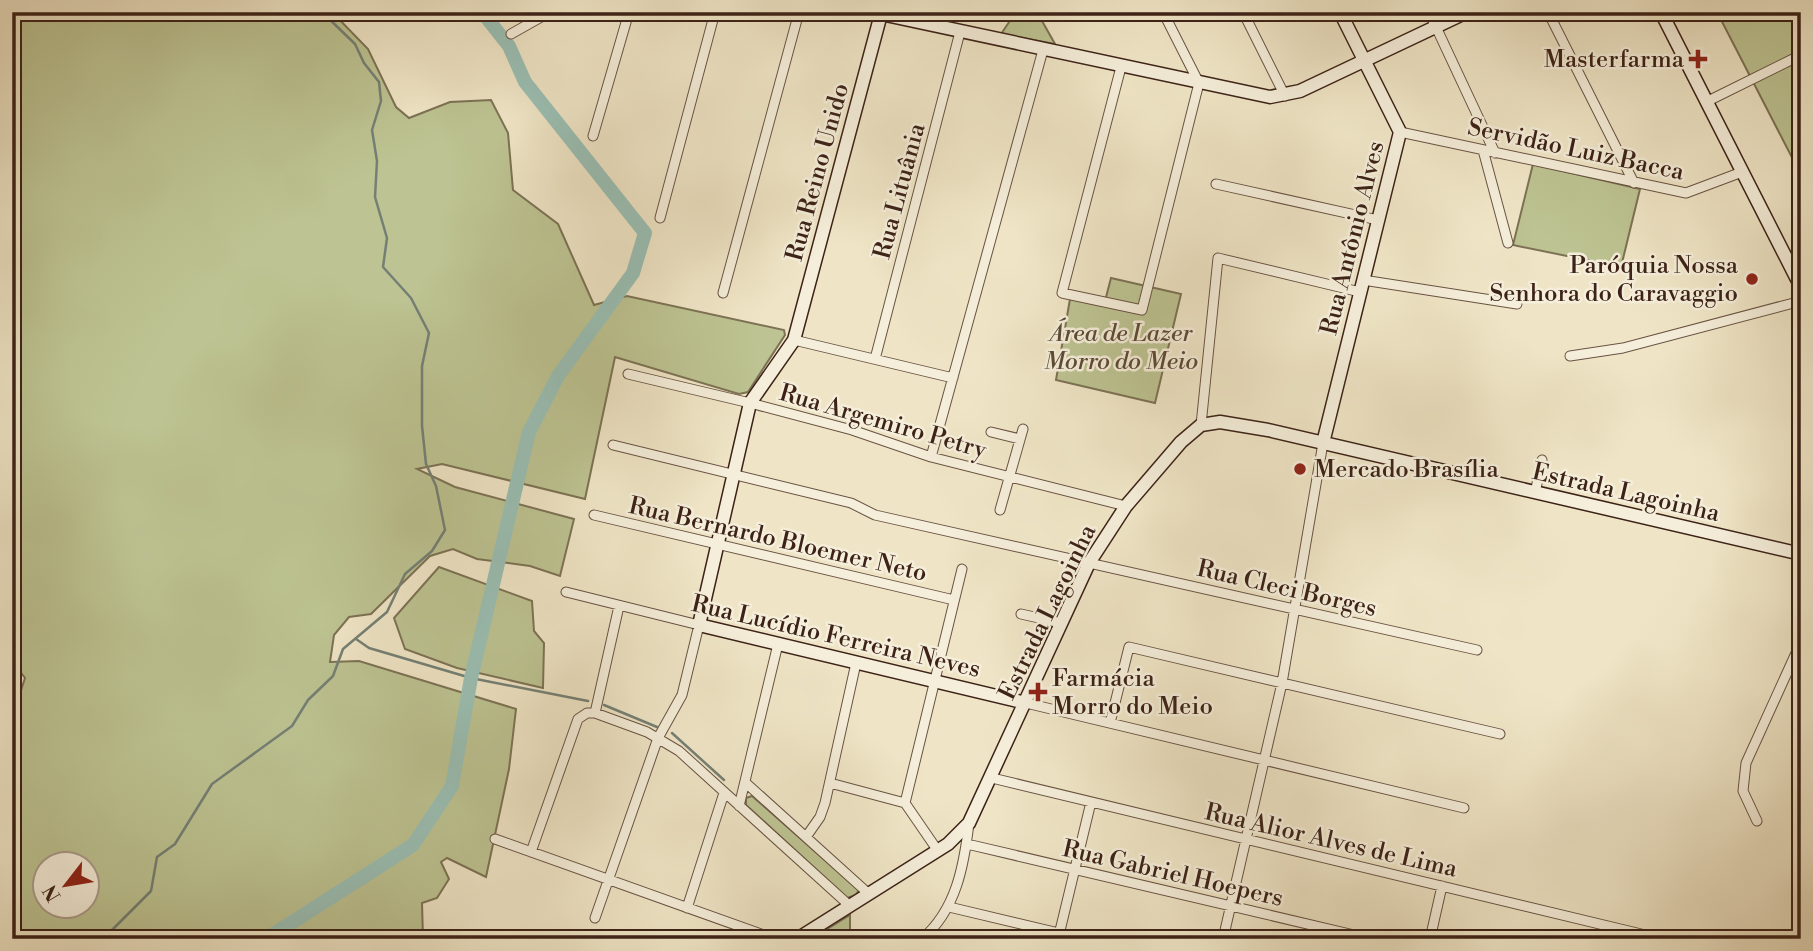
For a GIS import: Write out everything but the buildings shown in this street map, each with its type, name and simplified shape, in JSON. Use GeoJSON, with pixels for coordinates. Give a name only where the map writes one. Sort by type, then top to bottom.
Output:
{"type":"FeatureCollection","features":[{"type":"Feature","properties":{"kind":"street"},"geometry":{"type":"LineString","coordinates":[[511,34],[550,12]]}},
{"type":"Feature","properties":{"kind":"street"},"geometry":{"type":"LineString","coordinates":[[593,136],[629,12]]}},
{"type":"Feature","properties":{"kind":"street"},"geometry":{"type":"LineString","coordinates":[[660,218],[715,12]]}},
{"type":"Feature","properties":{"kind":"street"},"geometry":{"type":"LineString","coordinates":[[723,293],[799,12]]}},
{"type":"Feature","properties":{"kind":"street"},"geometry":{"type":"LineString","coordinates":[[1121,67],[1062,293],[1142,310],[1199,83],[1163,12]]}},
{"type":"Feature","properties":{"kind":"street"},"geometry":{"type":"LineString","coordinates":[[1243,12],[1285,96]]}},
{"type":"Feature","properties":{"kind":"street","name":"Rua Antônio Alves"},"geometry":{"type":"LineString","coordinates":[[1323,443],[1399,132],[1340,12]]}},
{"type":"Feature","properties":{"kind":"street"},"geometry":{"type":"LineString","coordinates":[[1429,12],[1495,153]]}},
{"type":"Feature","properties":{"kind":"street"},"geometry":{"type":"LineString","coordinates":[[877,13],[1256,96],[1285,96],[1467,12]]}},
{"type":"Feature","properties":{"kind":"street"},"geometry":{"type":"LineString","coordinates":[[1548,12],[1634,183]]}},
{"type":"Feature","properties":{"kind":"street"},"geometry":{"type":"LineString","coordinates":[[1661,12],[1742,172],[1795,263],[1801,287]]}},
{"type":"Feature","properties":{"kind":"street","name":"Rua Reino Unido"},"geometry":{"type":"LineString","coordinates":[[750,403],[794,340],[877,13]]}},
{"type":"Feature","properties":{"kind":"street","name":"Rua Lituânia"},"geometry":{"type":"LineString","coordinates":[[875,359],[960,32]]}},
{"type":"Feature","properties":{"kind":"street"},"geometry":{"type":"LineString","coordinates":[[931,457],[1043,50]]}},
{"type":"Feature","properties":{"kind":"street"},"geometry":{"type":"LineString","coordinates":[[1706,102],[1801,55]]}},
{"type":"Feature","properties":{"kind":"street","name":"Servidão Luiz Bacca"},"geometry":{"type":"LineString","coordinates":[[1399,132],[1686,193],[1742,172]]}},
{"type":"Feature","properties":{"kind":"street"},"geometry":{"type":"LineString","coordinates":[[1483,150],[1508,243]]}},
{"type":"Feature","properties":{"kind":"street"},"geometry":{"type":"LineString","coordinates":[[1216,184],[1378,220]]}},
{"type":"Feature","properties":{"kind":"street"},"geometry":{"type":"LineString","coordinates":[[1201,425],[1218,258],[1362,286],[1517,304]]}},
{"type":"Feature","properties":{"kind":"street"},"geometry":{"type":"LineString","coordinates":[[1570,356],[1623,348],[1801,301]]}},
{"type":"Feature","properties":{"kind":"street"},"geometry":{"type":"LineString","coordinates":[[794,340],[953,378]]}},
{"type":"Feature","properties":{"kind":"street","name":"Rua Argemiro Petry"},"geometry":{"type":"LineString","coordinates":[[628,374],[852,430],[931,457],[1126,506]]}},
{"type":"Feature","properties":{"kind":"street"},"geometry":{"type":"LineString","coordinates":[[595,918],[658,738],[682,695],[750,403]]}},
{"type":"Feature","properties":{"kind":"street","name":"Estrada Lagoinha"},"geometry":{"type":"LineString","coordinates":[[922,939],[949,907],[967,844],[969,823],[1089,563],[1126,506],[1181,442],[1201,425],[1230,422],[1801,554]]}},
{"type":"Feature","properties":{"kind":"street"},"geometry":{"type":"LineString","coordinates":[[991,432],[1021,434],[1000,510]]}},
{"type":"Feature","properties":{"kind":"street"},"geometry":{"type":"LineString","coordinates":[[1223,939],[1282,682],[1296,609],[1313,487],[1323,443]]}},
{"type":"Feature","properties":{"kind":"street","name":"Rua Cleci Borges"},"geometry":{"type":"LineString","coordinates":[[613,445],[851,503],[875,515],[1477,650]]}},
{"type":"Feature","properties":{"kind":"street"},"geometry":{"type":"LineString","coordinates":[[1535,492],[1542,460]]}},
{"type":"Feature","properties":{"kind":"street","name":"Rua Bernardo Bloemer Neto"},"geometry":{"type":"LineString","coordinates":[[594,515],[954,600]]}},
{"type":"Feature","properties":{"kind":"street"},"geometry":{"type":"LineString","coordinates":[[905,803],[962,569]]}},
{"type":"Feature","properties":{"kind":"street","name":"Rua Lucídio Ferreira Neves"},"geometry":{"type":"LineString","coordinates":[[566,593],[1464,808]]}},
{"type":"Feature","properties":{"kind":"street"},"geometry":{"type":"LineString","coordinates":[[596,713],[619,606]]}},
{"type":"Feature","properties":{"kind":"street"},"geometry":{"type":"LineString","coordinates":[[1021,614],[1061,623]]}},
{"type":"Feature","properties":{"kind":"street"},"geometry":{"type":"LineString","coordinates":[[1757,821],[1743,791],[1746,763],[1801,642]]}},
{"type":"Feature","properties":{"kind":"street"},"geometry":{"type":"LineString","coordinates":[[739,806],[747,784],[778,644]]}},
{"type":"Feature","properties":{"kind":"street"},"geometry":{"type":"LineString","coordinates":[[1110,723],[1129,647],[1500,734]]}},
{"type":"Feature","properties":{"kind":"street"},"geometry":{"type":"LineString","coordinates":[[806,837],[820,817],[830,783],[856,663]]}},
{"type":"Feature","properties":{"kind":"street"},"geometry":{"type":"LineString","coordinates":[[531,852],[581,716],[596,713],[658,738],[679,751],[850,906]]}},
{"type":"Feature","properties":{"kind":"street","name":"Rua Alior Alves de Lima"},"geometry":{"type":"LineString","coordinates":[[992,778],[1662,939]]}},
{"type":"Feature","properties":{"kind":"street"},"geometry":{"type":"LineString","coordinates":[[830,783],[905,803],[938,850]]}},
{"type":"Feature","properties":{"kind":"street"},"geometry":{"type":"LineString","coordinates":[[747,784],[869,894]]}},
{"type":"Feature","properties":{"kind":"street"},"geometry":{"type":"LineString","coordinates":[[687,908],[724,793]]}},
{"type":"Feature","properties":{"kind":"street"},"geometry":{"type":"LineString","coordinates":[[1059,936],[1091,802]]}},
{"type":"Feature","properties":{"kind":"street"},"geometry":{"type":"LineString","coordinates":[[797,939],[938,850],[969,823]]}},
{"type":"Feature","properties":{"kind":"street"},"geometry":{"type":"LineString","coordinates":[[495,839],[775,939]]}},
{"type":"Feature","properties":{"kind":"street","name":"Rua Gabriel Hoepers"},"geometry":{"type":"LineString","coordinates":[[967,844],[1371,939]]}},
{"type":"Feature","properties":{"kind":"street"},"geometry":{"type":"LineString","coordinates":[[1430,939],[1442,886]]}},
{"type":"Feature","properties":{"kind":"street"},"geometry":{"type":"LineString","coordinates":[[949,907],[1059,936],[1084,939]]}},
{"type":"Feature","properties":{"kind":"green space"},"geometry":{"type":"Polygon","coordinates":[[[12,12],[332,12],[368,49],[396,107],[409,118],[450,102],[491,100],[508,133],[513,190],[558,224],[594,305],[627,296],[784,330],[785,335],[748,392],[739,394],[615,357],[585,499],[442,464],[417,469],[455,487],[574,519],[560,576],[530,566],[477,559],[453,549],[430,556],[371,614],[349,617],[334,635],[330,662],[359,661],[516,709],[509,769],[486,877],[447,858],[441,862],[449,879],[437,898],[422,903],[423,939],[12,939],[12,718],[25,678],[12,661],[12,12]]]}},
{"type":"Feature","properties":{"kind":"green space"},"geometry":{"type":"Polygon","coordinates":[[[1016,12],[1037,12],[1055,44],[1001,34],[1016,12]]]}},
{"type":"Feature","properties":{"kind":"green space"},"geometry":{"type":"Polygon","coordinates":[[[1717,12],[1801,12],[1801,175],[1717,12]]]}},
{"type":"Feature","properties":{"kind":"green space"},"geometry":{"type":"Polygon","coordinates":[[[1533,164],[1640,189],[1621,267],[1513,245],[1533,164]]]}},
{"type":"Feature","properties":{"kind":"green space","name":"Área de Lazer Morro do Meio"},"geometry":{"type":"Polygon","coordinates":[[[1111,278],[1181,294],[1155,403],[1056,380],[1070,299],[1104,305],[1111,278]]]}},
{"type":"Feature","properties":{"kind":"green space"},"geometry":{"type":"Polygon","coordinates":[[[439,567],[532,601],[534,631],[544,643],[543,688],[457,668],[405,649],[394,618],[439,567]]]}},
{"type":"Feature","properties":{"kind":"green space"},"geometry":{"type":"Polygon","coordinates":[[[752,796],[859,890],[856,895],[847,898],[746,805],[746,798],[752,796]]]}},
{"type":"Feature","properties":{"kind":"green space"},"geometry":{"type":"Polygon","coordinates":[[[850,915],[850,939],[811,939],[850,915]]]}},
{"type":"Feature","properties":{"kind":"waterway"},"geometry":{"type":"LineString","coordinates":[[110,939],[111,931],[151,891],[157,857],[175,844],[212,784],[292,726],[308,700],[333,676],[343,649],[387,612],[405,574],[432,551],[445,530],[436,486],[426,464],[422,426],[422,366],[429,333],[411,298],[383,267],[387,238],[375,197],[377,161],[372,130],[381,101],[379,82],[364,63],[355,44],[322,12]]}},
{"type":"Feature","properties":{"kind":"waterway"},"geometry":{"type":"LineString","coordinates":[[266,939],[413,845],[452,786],[471,678],[529,432],[558,376],[633,273],[645,233],[525,82],[509,46],[482,12]]}},
{"type":"Feature","properties":{"kind":"waterway"},"geometry":{"type":"LineString","coordinates":[[356,639],[369,648],[471,678],[588,701]]}},
{"type":"Feature","properties":{"kind":"waterway"},"geometry":{"type":"LineString","coordinates":[[604,705],[657,727]]}},
{"type":"Feature","properties":{"kind":"waterway"},"geometry":{"type":"LineString","coordinates":[[672,733],[724,780]]}},
{"type":"Feature","properties":{"kind":"place","name":"Masterfarma"},"geometry":{"type":"Point","coordinates":[1698,59]}},
{"type":"Feature","properties":{"kind":"place","name":"Paróquia Nossa Senhora do Caravaggio"},"geometry":{"type":"Point","coordinates":[1752,279]}},
{"type":"Feature","properties":{"kind":"place","name":"Mercado Brasília"},"geometry":{"type":"Point","coordinates":[1300,469]}},
{"type":"Feature","properties":{"kind":"place","name":"Farmácia Morro do Meio"},"geometry":{"type":"Point","coordinates":[1038,692]}}]}
